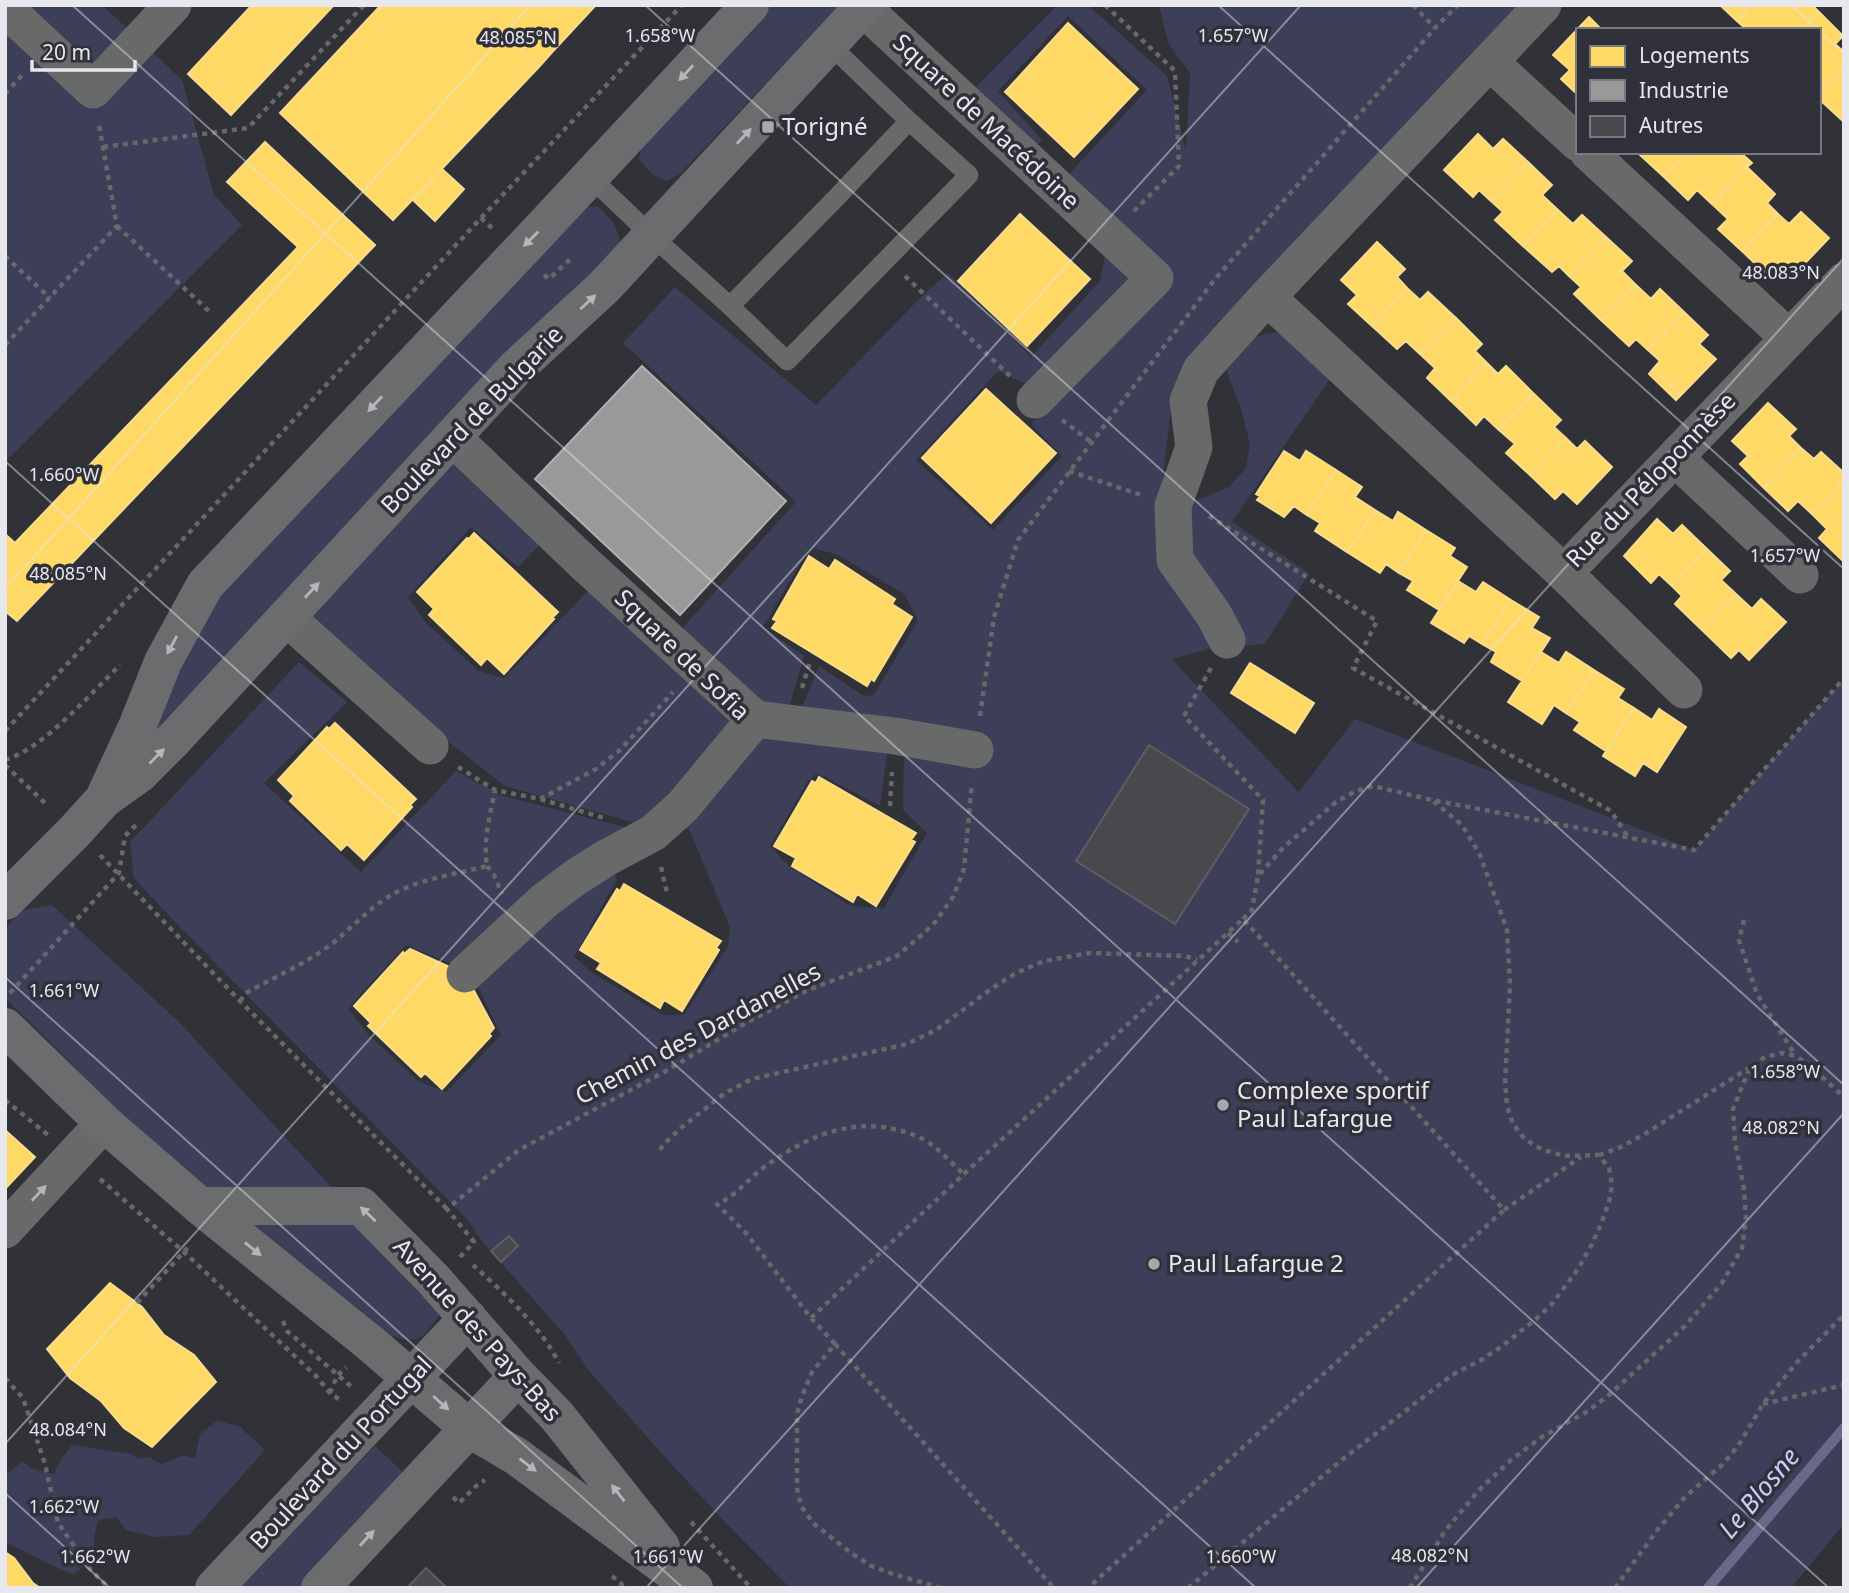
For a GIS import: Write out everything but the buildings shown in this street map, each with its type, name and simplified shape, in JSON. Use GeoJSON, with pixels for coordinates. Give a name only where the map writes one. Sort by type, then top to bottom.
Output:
{"type":"FeatureCollection","features":[{"type":"Feature","properties":{"kind":"street"},"geometry":{"type":"LineString","coordinates":[[5,8],[93,90],[173,5]]}},
{"type":"Feature","properties":{"kind":"street","name":"Boulevard de Bulgarie"},"geometry":{"type":"LineString","coordinates":[[104,799],[163,663],[205,585],[750,5]]}},
{"type":"Feature","properties":{"kind":"street"},"geometry":{"type":"LineString","coordinates":[[1227,640],[1214,615],[1175,561],[1173,506],[1194,447],[1188,401],[1201,370],[1543,5]]}},
{"type":"Feature","properties":{"kind":"street","name":"Boulevard de Bulgarie"},"geometry":{"type":"LineString","coordinates":[[5,901],[104,799],[139,774],[166,747],[515,369],[604,287],[864,7]]}},
{"type":"Feature","properties":{"kind":"street","name":"Square de Macédoine"},"geometry":{"type":"LineString","coordinates":[[864,7],[1155,278],[1035,400]]}},
{"type":"Feature","properties":{"kind":"street"},"geometry":{"type":"LineString","coordinates":[[1490,62],[1576,141]]}},
{"type":"Feature","properties":{"kind":"street"},"geometry":{"type":"LineString","coordinates":[[1590,154],[1789,338]]}},
{"type":"Feature","properties":{"kind":"street","name":"Rue du Péloponnèse"},"geometry":{"type":"LineString","coordinates":[[1267,297],[1564,573],[1844,281]]}},
{"type":"Feature","properties":{"kind":"street","name":"Square de Sofia"},"geometry":{"type":"LineString","coordinates":[[453,438],[584,564],[755,719],[683,806],[653,833],[576,877],[544,901],[465,974]]}},
{"type":"Feature","properties":{"kind":"street"},"geometry":{"type":"LineString","coordinates":[[1675,458],[1800,575]]}},
{"type":"Feature","properties":{"kind":"street"},"geometry":{"type":"LineString","coordinates":[[1564,573],[1684,690]]}},
{"type":"Feature","properties":{"kind":"street"},"geometry":{"type":"LineString","coordinates":[[286,617],[430,746]]}},
{"type":"Feature","properties":{"kind":"street"},"geometry":{"type":"LineString","coordinates":[[755,719],[895,736],[975,750]]}},
{"type":"Feature","properties":{"kind":"street","name":"Avenue des Pays-Bas"},"geometry":{"type":"LineString","coordinates":[[5,1027],[104,1123],[470,1429],[516,1456],[692,1586]]}},
{"type":"Feature","properties":{"kind":"street"},"geometry":{"type":"LineString","coordinates":[[5,1230],[104,1123]]}},
{"type":"Feature","properties":{"kind":"street","name":"Avenue des Pays-Bas"},"geometry":{"type":"LineString","coordinates":[[208,1212],[361,1206],[433,1279],[571,1433],[692,1586]]}},
{"type":"Feature","properties":{"kind":"street","name":"Boulevard du Portugal"},"geometry":{"type":"LineString","coordinates":[[214,1588],[468,1318]]}},
{"type":"Feature","properties":{"kind":"street"},"geometry":{"type":"LineString","coordinates":[[320,1588],[518,1376]]}},
{"type":"Feature","properties":{"kind":"lane"},"geometry":{"type":"LineString","coordinates":[[590,177],[787,361],[969,175],[830,44]]}},
{"type":"Feature","properties":{"kind":"lane"},"geometry":{"type":"LineString","coordinates":[[730,306],[909,121]]}},
{"type":"Feature","properties":{"kind":"path"},"geometry":{"type":"LineString","coordinates":[[103,147],[248,128],[364,5]]}},
{"type":"Feature","properties":{"kind":"path"},"geometry":{"type":"LineString","coordinates":[[5,732],[682,5]]}},
{"type":"Feature","properties":{"kind":"path"},"geometry":{"type":"LineString","coordinates":[[1105,5],[1175,71],[1179,166],[1109,236]]}},
{"type":"Feature","properties":{"kind":"path"},"geometry":{"type":"LineString","coordinates":[[1413,5],[1435,28]]}},
{"type":"Feature","properties":{"kind":"path"},"geometry":{"type":"LineString","coordinates":[[93,90],[117,226],[212,314]]}},
{"type":"Feature","properties":{"kind":"path"},"geometry":{"type":"LineString","coordinates":[[5,345],[117,226]]}},
{"type":"Feature","properties":{"kind":"path"},"geometry":{"type":"LineString","coordinates":[[5,256],[50,298]]}},
{"type":"Feature","properties":{"kind":"path"},"geometry":{"type":"LineString","coordinates":[[886,259],[922,290],[1035,400],[1091,442]]}},
{"type":"Feature","properties":{"kind":"path"},"geometry":{"type":"LineString","coordinates":[[1069,471],[1173,506],[1200,511],[1377,621],[1353,668],[1611,811],[1629,838]]}},
{"type":"Feature","properties":{"kind":"path"},"geometry":{"type":"LineString","coordinates":[[811,1318],[1252,910],[1258,876],[1263,800],[1184,716],[1227,640]]}},
{"type":"Feature","properties":{"kind":"path"},"geometry":{"type":"LineString","coordinates":[[5,760],[19,756],[58,726],[122,664]]}},
{"type":"Feature","properties":{"kind":"path"},"geometry":{"type":"LineString","coordinates":[[540,799],[596,769],[620,750],[697,664]]}},
{"type":"Feature","properties":{"kind":"path"},"geometry":{"type":"LineString","coordinates":[[1258,876],[1283,848],[1336,802],[1356,791],[1373,786],[1432,800],[1694,850],[1844,678]]}},
{"type":"Feature","properties":{"kind":"path"},"geometry":{"type":"LineString","coordinates":[[430,746],[461,770],[495,790],[540,799],[653,833]]}},
{"type":"Feature","properties":{"kind":"path","name":"Chemin des Dardanelles"},"geometry":{"type":"LineString","coordinates":[[447,1209],[519,1150],[808,990],[897,956],[933,925],[953,897],[964,869],[975,750]]}},
{"type":"Feature","properties":{"kind":"path"},"geometry":{"type":"LineString","coordinates":[[240,1001],[246,993],[322,951],[369,910],[402,889],[487,866],[485,856],[488,821],[495,790]]}},
{"type":"Feature","properties":{"kind":"path"},"geometry":{"type":"LineString","coordinates":[[1432,800],[1462,825],[1480,855],[1507,930],[1510,986],[1505,1083],[1507,1106],[1513,1124],[1523,1137],[1535,1146],[1565,1156],[1599,1155],[1621,1147],[1765,1057],[1782,1053],[1795,1056],[1808,1064],[1844,1097]]}},
{"type":"Feature","properties":{"kind":"path"},"geometry":{"type":"LineString","coordinates":[[5,999],[119,873],[240,1001],[447,1209],[474,1242],[433,1279]]}},
{"type":"Feature","properties":{"kind":"path"},"geometry":{"type":"LineString","coordinates":[[1242,919],[1504,1210]]}},
{"type":"Feature","properties":{"kind":"path"},"geometry":{"type":"LineString","coordinates":[[1744,920],[1739,940],[1757,994],[1795,1056]]}},
{"type":"Feature","properties":{"kind":"path"},"geometry":{"type":"LineString","coordinates":[[1228,933],[1238,942]]}},
{"type":"Feature","properties":{"kind":"path"},"geometry":{"type":"LineString","coordinates":[[660,1150],[682,1127],[725,1093],[752,1079],[907,1044],[936,1030],[1016,973],[1044,961],[1090,953],[1186,956],[1198,960]]}},
{"type":"Feature","properties":{"kind":"path"},"geometry":{"type":"LineString","coordinates":[[1410,1588],[1445,1531],[1480,1489],[1511,1460],[1542,1437],[1588,1411],[1610,1394],[1685,1326],[1722,1283],[1742,1248],[1745,1227],[1744,1189],[1735,1142],[1733,1109],[1750,1067]]}},
{"type":"Feature","properties":{"kind":"path"},"geometry":{"type":"LineString","coordinates":[[5,1100],[184,1252],[317,1377],[330,1393]]}},
{"type":"Feature","properties":{"kind":"path"},"geometry":{"type":"LineString","coordinates":[[964,1174],[932,1145],[911,1133],[886,1127],[856,1126],[832,1130],[791,1149],[761,1170],[729,1199],[717,1204],[746,1233],[811,1318],[1054,1588]]}},
{"type":"Feature","properties":{"kind":"path"},"geometry":{"type":"LineString","coordinates":[[1188,1588],[1343,1459],[1452,1375],[1502,1347],[1552,1304],[1591,1245],[1609,1202],[1612,1185],[1609,1168],[1599,1155]]}},
{"type":"Feature","properties":{"kind":"path"},"geometry":{"type":"LineString","coordinates":[[1088,1588],[1504,1210],[1582,1156]]}},
{"type":"Feature","properties":{"kind":"path"},"geometry":{"type":"LineString","coordinates":[[137,1303],[184,1252],[208,1212]]}},
{"type":"Feature","properties":{"kind":"path"},"geometry":{"type":"LineString","coordinates":[[1615,1588],[1686,1496],[1738,1446],[1763,1404],[1797,1362],[1844,1315]]}},
{"type":"Feature","properties":{"kind":"path"},"geometry":{"type":"LineString","coordinates":[[835,1344],[812,1372],[797,1414],[797,1488],[802,1506],[813,1524],[871,1566],[940,1588]]}},
{"type":"Feature","properties":{"kind":"path"},"geometry":{"type":"LineString","coordinates":[[5,1378],[23,1398],[45,1464],[58,1523],[91,1570],[109,1588]]}},
{"type":"Feature","properties":{"kind":"path"},"geometry":{"type":"LineString","coordinates":[[1763,1404],[1844,1385]]}},
{"type":"Feature","properties":{"kind":"shaded area"},"geometry":{"type":"Polygon","coordinates":[[[5,5],[102,5],[182,80],[214,195],[242,225],[5,462],[5,5]]]}},
{"type":"Feature","properties":{"kind":"shaded area"},"geometry":{"type":"Polygon","coordinates":[[[771,5],[840,5],[680,174],[667,181],[653,175],[639,159],[646,138],[771,5]]]}},
{"type":"Feature","properties":{"kind":"shaded area","name":"Complexe sportif Paul Lafargue"},"geometry":{"type":"Polygon","coordinates":[[[1058,5],[1088,5],[1167,76],[1186,151],[1190,73],[1168,43],[1159,5],[1523,5],[1173,392],[1161,493],[1195,501],[1229,487],[1246,468],[1250,444],[1226,369],[1246,341],[1265,334],[1286,331],[1332,376],[1232,522],[1309,573],[1265,644],[1209,649],[1171,659],[1299,792],[1355,719],[1694,850],[1844,678],[1844,1524],[1791,1588],[790,1588],[723,1520],[590,1372],[565,1335],[481,1240],[467,1219],[134,878],[130,842],[299,662],[347,702],[264,783],[361,872],[456,771],[500,795],[640,831],[464,969],[406,945],[348,1008],[366,1032],[418,1081],[446,1092],[501,1035],[472,974],[611,867],[617,879],[574,957],[594,974],[663,1015],[684,1015],[728,946],[730,927],[689,829],[646,826],[505,786],[375,685],[305,615],[454,458],[545,539],[518,567],[471,527],[408,597],[427,624],[479,671],[504,678],[591,588],[742,716],[888,748],[880,806],[817,773],[808,781],[770,846],[790,867],[851,906],[884,908],[927,833],[903,810],[904,747],[800,712],[819,666],[864,696],[874,695],[918,620],[904,594],[838,555],[810,547],[763,627],[804,656],[787,715],[761,709],[679,632],[796,502],[623,343],[675,287],[816,405],[921,297],[948,273],[1031,357],[1100,281],[1111,225],[1067,176],[1147,90],[1068,16],[998,91],[1042,140],[1030,153],[969,94],[1058,5]],[[998,371],[916,460],[993,530],[1062,456],[1031,424],[1043,412],[1037,389],[998,371]]]}},
{"type":"Feature","properties":{"kind":"shaded area"},"geometry":{"type":"Polygon","coordinates":[[[585,207],[598,207],[608,216],[617,230],[621,249],[144,749],[213,596],[585,207]]]}},
{"type":"Feature","properties":{"kind":"shaded area"},"geometry":{"type":"Polygon","coordinates":[[[52,905],[180,1023],[436,1301],[439,1316],[424,1334],[409,1340],[392,1336],[178,1163],[104,1098],[5,998],[5,929],[21,910],[52,905]]]}},
{"type":"Feature","properties":{"kind":"shaded area"},"geometry":{"type":"Polygon","coordinates":[[[217,1421],[239,1426],[265,1450],[189,1535],[155,1537],[126,1530],[116,1517],[98,1520],[94,1556],[74,1575],[5,1542],[5,1475],[23,1461],[30,1468],[54,1474],[72,1445],[132,1454],[138,1459],[148,1457],[162,1464],[184,1455],[195,1459],[200,1434],[217,1421]]]}},
{"type":"Feature","properties":{"kind":"shaded area"},"geometry":{"type":"Polygon","coordinates":[[[375,1446],[407,1476],[302,1588],[236,1588],[375,1446]]]}},
{"type":"Feature","properties":{"kind":"waterway","name":"Le Blosne"},"geometry":{"type":"LineString","coordinates":[[1708,1588],[1844,1428]]}},
{"type":"Feature","properties":{"kind":"place","name":"Torigné"},"geometry":{"type":"Point","coordinates":[768,127]}},
{"type":"Feature","properties":{"kind":"place","name":"Complexe sportif Paul Lafargue"},"geometry":{"type":"Point","coordinates":[1223,1105]}},
{"type":"Feature","properties":{"kind":"place","name":"Paul Lafargue 2"},"geometry":{"type":"Point","coordinates":[1154,1264]}}]}
